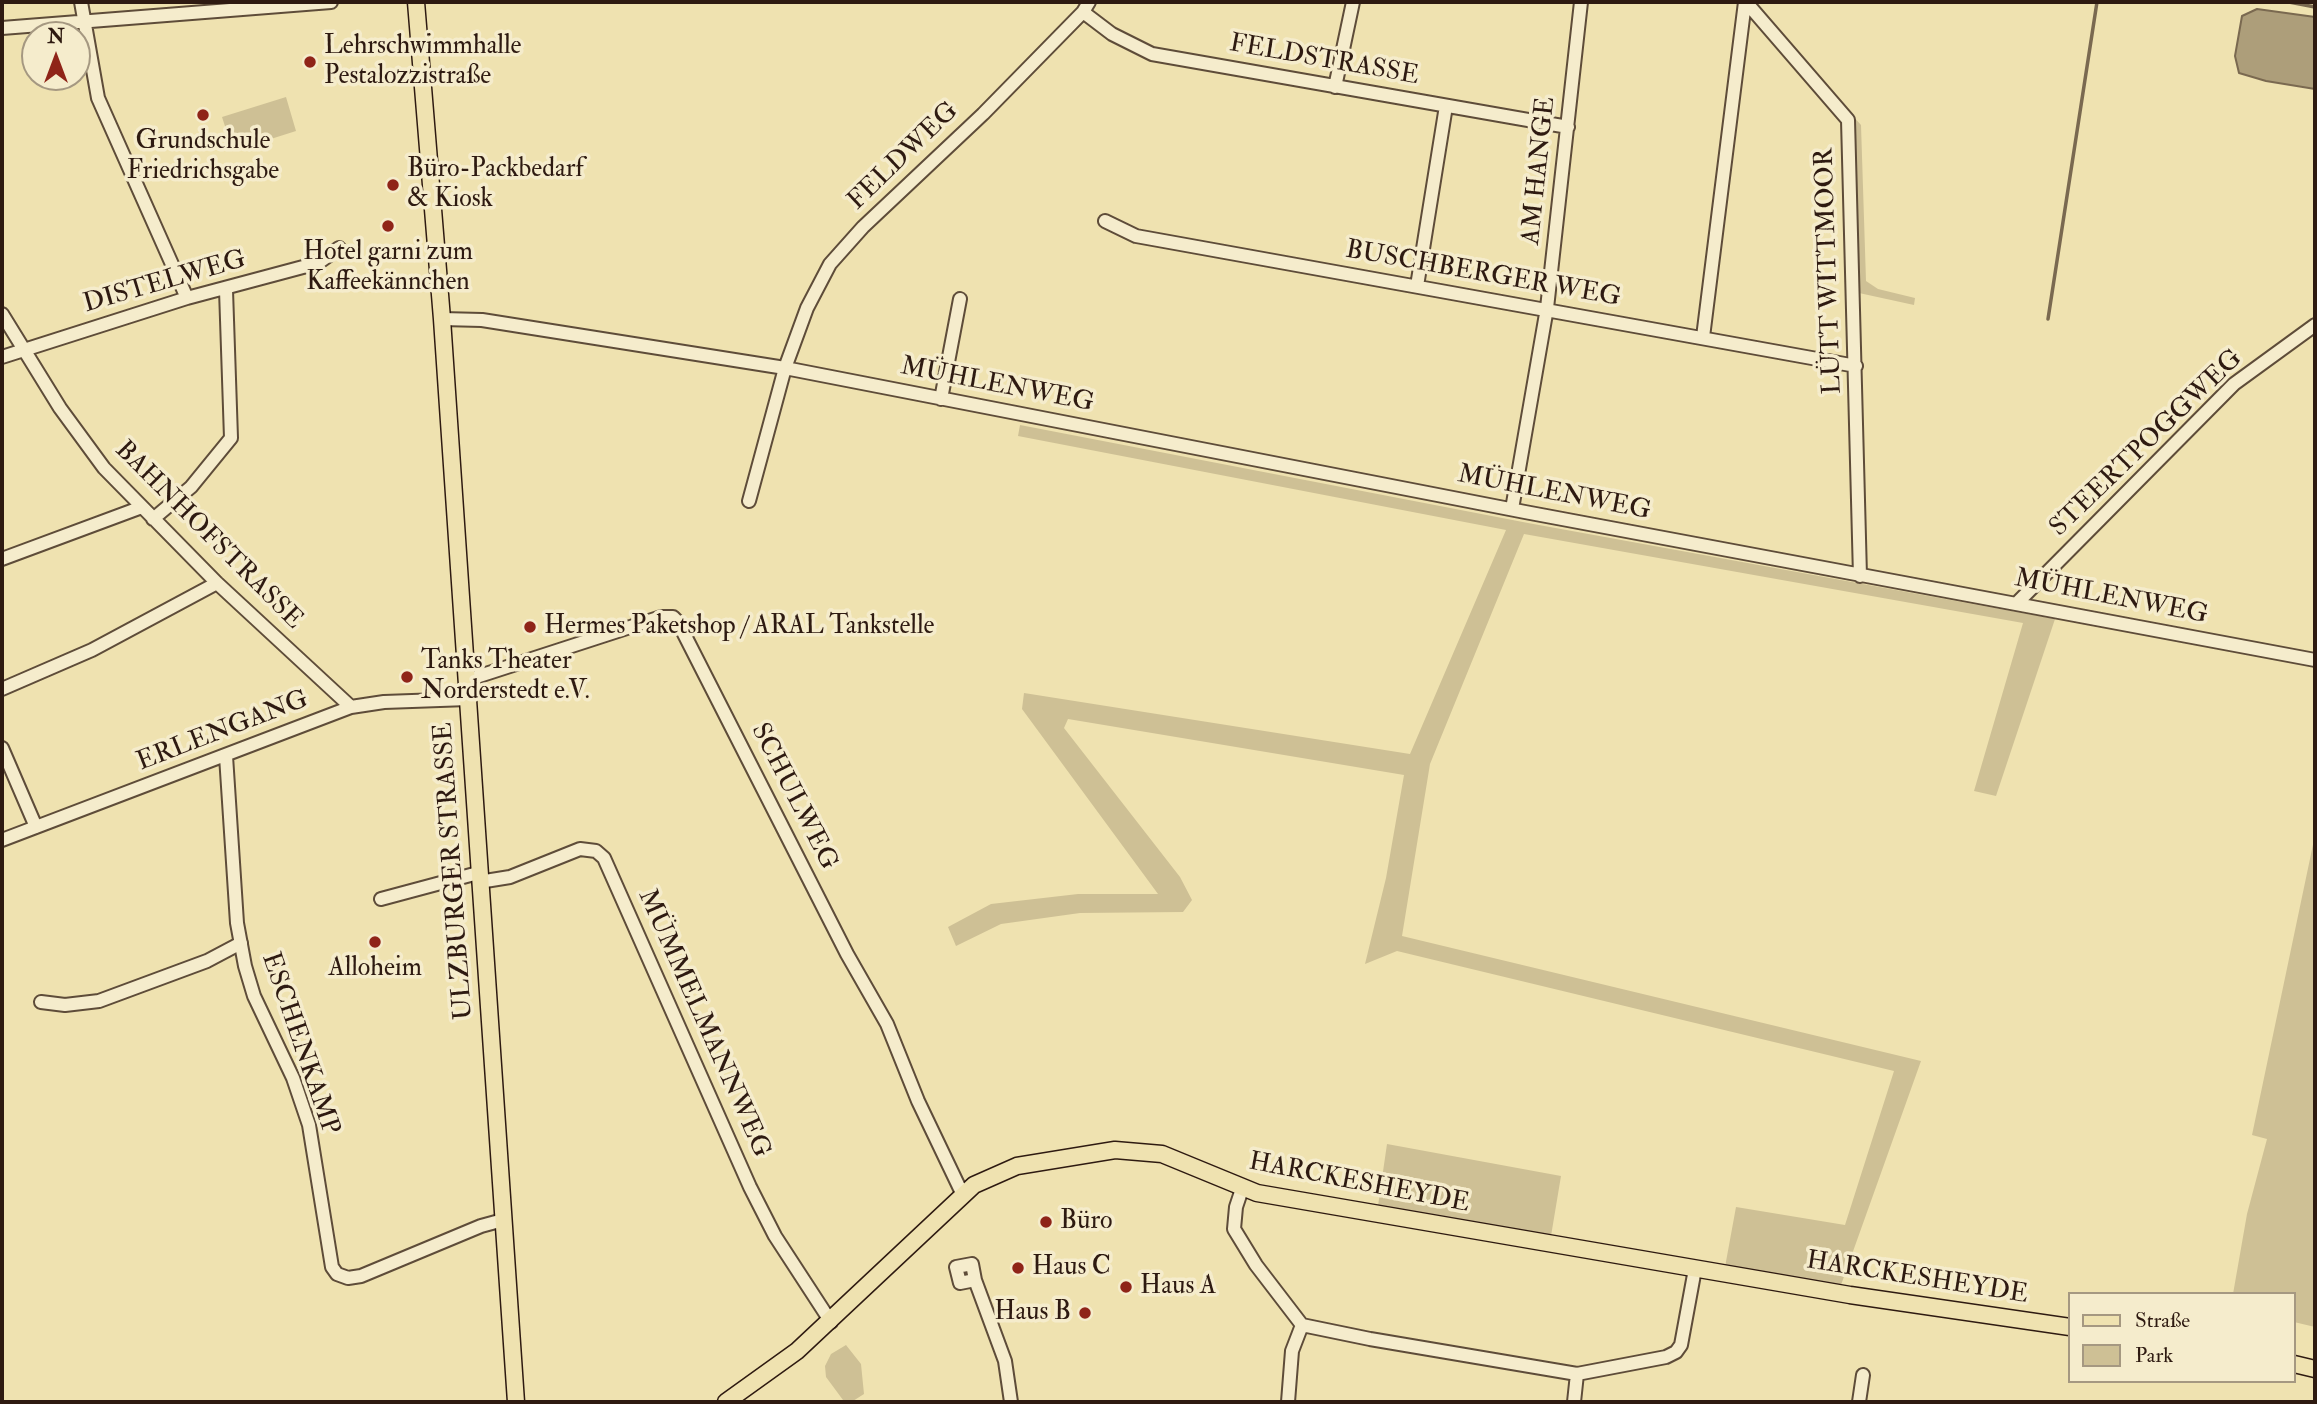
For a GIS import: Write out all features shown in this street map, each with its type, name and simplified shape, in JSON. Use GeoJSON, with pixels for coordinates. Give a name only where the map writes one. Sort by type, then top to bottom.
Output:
{"type":"FeatureCollection","features":[{"type":"Feature","properties":{"kind":"main road","name":"ULZBURGER STRASSE"},"geometry":{"type":"LineString","coordinates":[[416,2],[442,319],[516,1402]]}},
{"type":"Feature","properties":{"kind":"main road","name":"HARCKESHEYDE"},"geometry":{"type":"LineString","coordinates":[[726,1402],[797,1351],[831,1322],[962,1193],[983,1179],[1017,1166],[1115,1150],[1162,1154],[1242,1189],[1695,1269],[2068,1327]]}},
{"type":"Feature","properties":{"kind":"main road"},"geometry":{"type":"LineString","coordinates":[[2296,1364],[2315,1369]]}},
{"type":"Feature","properties":{"kind":"street"},"geometry":{"type":"LineString","coordinates":[[81,2],[98,98],[187,298]]}},
{"type":"Feature","properties":{"kind":"street"},"geometry":{"type":"LineString","coordinates":[[2,28],[210,7],[331,2]]}},
{"type":"Feature","properties":{"kind":"street"},"geometry":{"type":"LineString","coordinates":[[1335,87],[1353,2]]}},
{"type":"Feature","properties":{"kind":"street","name":"AM HANGE"},"geometry":{"type":"LineString","coordinates":[[1512,509],[1547,308],[1581,2]]}},
{"type":"Feature","properties":{"kind":"street"},"geometry":{"type":"LineString","coordinates":[[1703,337],[1746,2]]}},
{"type":"Feature","properties":{"kind":"street","name":"LÜTT WITTMOOR"},"geometry":{"type":"LineString","coordinates":[[1746,2],[1847,120],[1860,576]]}},
{"type":"Feature","properties":{"kind":"street","name":"FELDSTRASSE"},"geometry":{"type":"LineString","coordinates":[[1086,7],[1112,34],[1152,54],[1568,127]]}},
{"type":"Feature","properties":{"kind":"street","name":"FELDWEG"},"geometry":{"type":"LineString","coordinates":[[785,368],[807,308],[830,264],[863,227],[983,114],[1086,7]]}},
{"type":"Feature","properties":{"kind":"street"},"geometry":{"type":"LineString","coordinates":[[1417,286],[1446,106]]}},
{"type":"Feature","properties":{"kind":"street","name":"BUSCHBERGER WEG"},"geometry":{"type":"LineString","coordinates":[[1105,221],[1136,236],[1547,308],[1856,366]]}},
{"type":"Feature","properties":{"kind":"street","name":"DISTELWEG"},"geometry":{"type":"LineString","coordinates":[[2,357],[187,298],[226,290],[318,263],[338,248]]}},
{"type":"Feature","properties":{"kind":"street"},"geometry":{"type":"LineString","coordinates":[[153,519],[191,487],[231,438],[226,290]]}},
{"type":"Feature","properties":{"kind":"street"},"geometry":{"type":"LineString","coordinates":[[941,398],[960,299]]}},
{"type":"Feature","properties":{"kind":"street","name":"BAHNHOFSTRASSE"},"geometry":{"type":"LineString","coordinates":[[2,314],[23,350],[104,468],[218,583],[351,707]]}},
{"type":"Feature","properties":{"kind":"street","name":"MÜHLENWEG"},"geometry":{"type":"LineString","coordinates":[[442,319],[482,320],[785,368],[1860,576],[2315,660]]}},
{"type":"Feature","properties":{"kind":"street","name":"STEERTPOGGWEG"},"geometry":{"type":"LineString","coordinates":[[2017,603],[2234,384],[2315,325]]}},
{"type":"Feature","properties":{"kind":"street"},"geometry":{"type":"LineString","coordinates":[[749,501],[785,368]]}},
{"type":"Feature","properties":{"kind":"street"},"geometry":{"type":"LineString","coordinates":[[2,559],[142,508]]}},
{"type":"Feature","properties":{"kind":"street"},"geometry":{"type":"LineString","coordinates":[[2,689],[147,622],[218,583]]}},
{"type":"Feature","properties":{"kind":"street","name":"SCHULWEG"},"geometry":{"type":"LineString","coordinates":[[467,680],[661,617],[673,617],[678,622],[847,954],[887,1024],[918,1101],[962,1193]]}},
{"type":"Feature","properties":{"kind":"street","name":"ERLENGANG"},"geometry":{"type":"LineString","coordinates":[[2,840],[351,707],[384,702],[468,699]]}},
{"type":"Feature","properties":{"kind":"street"},"geometry":{"type":"LineString","coordinates":[[2,748],[36,827]]}},
{"type":"Feature","properties":{"kind":"street"},"geometry":{"type":"LineString","coordinates":[[41,1002],[65,1005],[99,1001],[207,961],[240,943],[226,756]]}},
{"type":"Feature","properties":{"kind":"street","name":"MÜMMELMANNWEG"},"geometry":{"type":"LineString","coordinates":[[381,899],[479,877],[510,877],[580,849],[596,851],[604,858],[750,1187],[775,1236],[831,1322]]}},
{"type":"Feature","properties":{"kind":"street","name":"ESCHENKAMP"},"geometry":{"type":"LineString","coordinates":[[240,943],[254,996],[293,1078],[309,1125],[330,1260],[337,1275],[348,1278],[361,1276],[481,1226],[503,1220]]}},
{"type":"Feature","properties":{"kind":"street"},"geometry":{"type":"LineString","coordinates":[[1242,1189],[1236,1207],[1234,1229],[1256,1265],[1302,1325],[1577,1374],[1666,1357],[1676,1352],[1681,1345],[1695,1269]]}},
{"type":"Feature","properties":{"kind":"street"},"geometry":{"type":"LineString","coordinates":[[975,1280],[1005,1361],[1012,1402]]}},
{"type":"Feature","properties":{"kind":"street"},"geometry":{"type":"LineString","coordinates":[[1288,1402],[1293,1351],[1302,1325]]}},
{"type":"Feature","properties":{"kind":"street"},"geometry":{"type":"LineString","coordinates":[[1574,1402],[1577,1374]]}},
{"type":"Feature","properties":{"kind":"street"},"geometry":{"type":"LineString","coordinates":[[1858,1402],[1863,1376]]}},
{"type":"Feature","properties":{"kind":"green space"},"geometry":{"type":"Polygon","coordinates":[[[286,97],[296,131],[233,151],[222,117],[286,97]]]}},
{"type":"Feature","properties":{"kind":"green space"},"geometry":{"type":"Polygon","coordinates":[[[1852,115],[1861,125],[1866,281],[1878,289],[1915,298],[1914,305],[1859,293],[1852,115]]]}},
{"type":"Feature","properties":{"kind":"green space"},"geometry":{"type":"Polygon","coordinates":[[[1020,425],[1528,523],[2055,619],[1996,796],[1974,791],[2023,623],[1524,534],[1430,764],[1402,936],[1921,1061],[1841,1285],[1725,1267],[1736,1207],[1845,1225],[1894,1071],[1397,951],[1365,964],[1386,878],[1404,775],[1068,719],[1064,728],[1180,877],[1192,900],[1183,912],[1080,913],[1001,924],[956,946],[948,927],[991,904],[1078,894],[1158,894],[1022,709],[1024,693],[1410,754],[1506,530],[1018,436],[1020,425]]]}},
{"type":"Feature","properties":{"kind":"green space"},"geometry":{"type":"Polygon","coordinates":[[[2315,835],[2315,1327],[2296,1322],[2296,1292],[2233,1292],[2247,1214],[2267,1139],[2252,1135],[2315,835]]]}},
{"type":"Feature","properties":{"kind":"green space"},"geometry":{"type":"Polygon","coordinates":[[[1387,1144],[1561,1176],[1551,1236],[1378,1206],[1387,1144]]]}},
{"type":"Feature","properties":{"kind":"green space"},"geometry":{"type":"Polygon","coordinates":[[[846,1345],[861,1364],[864,1394],[853,1401],[843,1400],[826,1377],[825,1366],[831,1354],[846,1345]]]}},
{"type":"Feature","properties":{"kind":"shaded area"},"geometry":{"type":"Polygon","coordinates":[[[2257,9],[2315,17],[2315,89],[2266,81],[2239,73],[2235,56],[2242,16],[2257,9]]]}},
{"type":"Feature","properties":{"kind":"waterway"},"geometry":{"type":"LineString","coordinates":[[2048,319],[2097,2]]}},
{"type":"Feature","properties":{"kind":"waterway"},"geometry":{"type":"LineString","coordinates":[[2289,2],[2315,7]]}},
{"type":"Feature","properties":{"kind":"place","name":"Lehrschwimmhalle Pestalozzistraße"},"geometry":{"type":"Point","coordinates":[310,62]}},
{"type":"Feature","properties":{"kind":"place","name":"Grundschule Friedrichsgabe"},"geometry":{"type":"Point","coordinates":[203,115]}},
{"type":"Feature","properties":{"kind":"place","name":"Büro-Packbedarf & Kiosk"},"geometry":{"type":"Point","coordinates":[393,185]}},
{"type":"Feature","properties":{"kind":"place","name":"Hotel garni zum Kaffeekännchen"},"geometry":{"type":"Point","coordinates":[388,226]}},
{"type":"Feature","properties":{"kind":"place","name":"Hermes Paketshop / ARAL Tankstelle"},"geometry":{"type":"Point","coordinates":[530,627]}},
{"type":"Feature","properties":{"kind":"place","name":"Tanks Theater Norderstedt e.V."},"geometry":{"type":"Point","coordinates":[407,677]}},
{"type":"Feature","properties":{"kind":"place","name":"Alloheim"},"geometry":{"type":"Point","coordinates":[375,942]}},
{"type":"Feature","properties":{"kind":"place","name":"Büro"},"geometry":{"type":"Point","coordinates":[1046,1222]}},
{"type":"Feature","properties":{"kind":"place","name":"Haus C"},"geometry":{"type":"Point","coordinates":[1018,1268]}},
{"type":"Feature","properties":{"kind":"place","name":"Haus A"},"geometry":{"type":"Point","coordinates":[1126,1287]}},
{"type":"Feature","properties":{"kind":"place","name":"Haus B"},"geometry":{"type":"Point","coordinates":[1085,1313]}}]}
